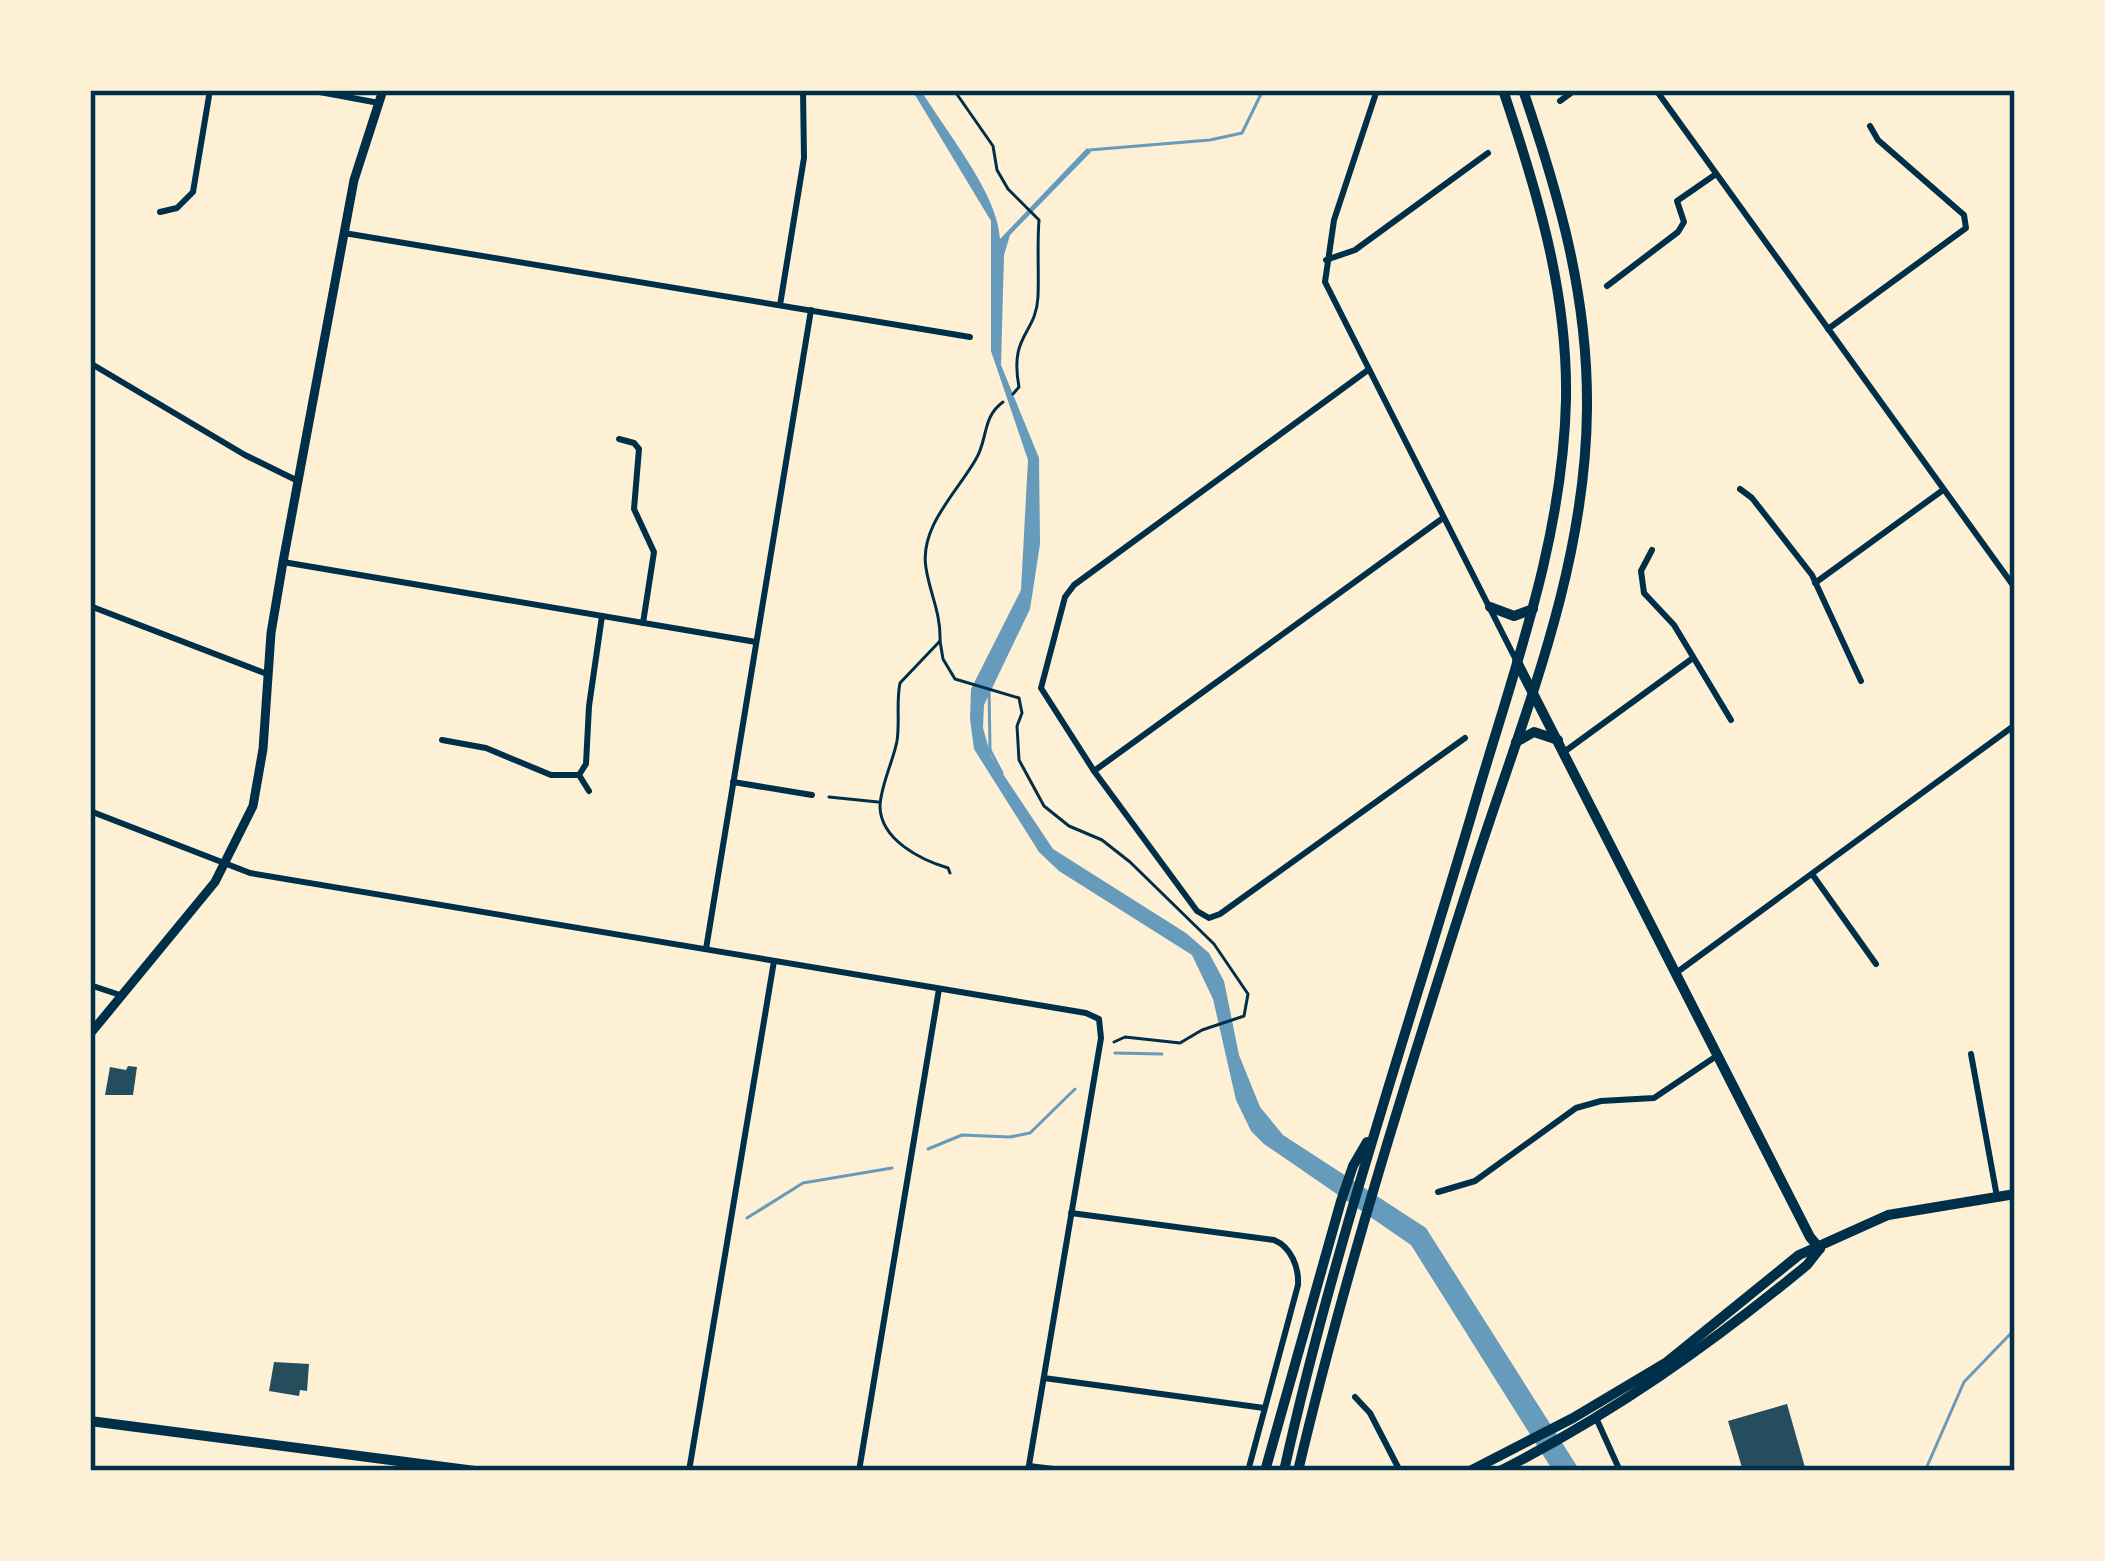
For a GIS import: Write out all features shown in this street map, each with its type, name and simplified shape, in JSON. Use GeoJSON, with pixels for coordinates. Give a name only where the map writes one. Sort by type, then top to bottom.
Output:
{"type":"FeatureCollection","features":[{"type":"Feature","properties":{"kind":"highway"},"geometry":{"type":"LineString","coordinates":[[1265,1471],[1533,609],[1557,503],[1565,366],[1559,301],[1547,232],[1503,90]]}},
{"type":"Feature","properties":{"kind":"highway"},"geometry":{"type":"LineString","coordinates":[[1298,1471],[1375,1180],[1556,620],[1578,520],[1587,406],[1583,327],[1556,186],[1523,90]]}},
{"type":"Feature","properties":{"kind":"highway"},"geometry":{"type":"LineString","coordinates":[[1490,607],[1514,616],[1533,609]]}},
{"type":"Feature","properties":{"kind":"highway"},"geometry":{"type":"LineString","coordinates":[[1517,662],[1820,1249]]}},
{"type":"Feature","properties":{"kind":"highway"},"geometry":{"type":"LineString","coordinates":[[1513,744],[1534,733],[1561,746]]}},
{"type":"Feature","properties":{"kind":"highway"},"geometry":{"type":"LineString","coordinates":[[1284,1471],[1358,1169]]}},
{"type":"Feature","properties":{"kind":"highway"},"geometry":{"type":"LineString","coordinates":[[1470,1471],[1534,1446],[1687,1361],[1845,1232],[1888,1215],[2015,1194]]}},
{"type":"Feature","properties":{"kind":"highway"},"geometry":{"type":"LineString","coordinates":[[90,1421],[475,1471]]}},
{"type":"Feature","properties":{"kind":"highway"},"geometry":{"type":"LineString","coordinates":[[1500,1471],[1534,1446]]}},
{"type":"Feature","properties":{"kind":"main road"},"geometry":{"type":"LineString","coordinates":[[90,1034],[225,866],[245,827],[258,785],[283,562],[344,232],[354,180],[383,90]]}},
{"type":"Feature","properties":{"kind":"street"},"geometry":{"type":"LineString","coordinates":[[160,212],[177,208],[193,192],[210,90]]}},
{"type":"Feature","properties":{"kind":"street"},"geometry":{"type":"LineString","coordinates":[[309,90],[379,103]]}},
{"type":"Feature","properties":{"kind":"street"},"geometry":{"type":"LineString","coordinates":[[780,305],[804,158],[803,90]]}},
{"type":"Feature","properties":{"kind":"street"},"geometry":{"type":"LineString","coordinates":[[1377,90],[1337,208],[1326,260],[1327,287],[1517,662]]}},
{"type":"Feature","properties":{"kind":"street"},"geometry":{"type":"LineString","coordinates":[[1560,101],[1575,90]]}},
{"type":"Feature","properties":{"kind":"street"},"geometry":{"type":"LineString","coordinates":[[1656,90],[2015,588]]}},
{"type":"Feature","properties":{"kind":"street"},"geometry":{"type":"LineString","coordinates":[[1828,329],[1966,228],[1964,215],[1878,140],[1870,126]]}},
{"type":"Feature","properties":{"kind":"street"},"geometry":{"type":"LineString","coordinates":[[1326,260],[1355,250],[1488,153]]}},
{"type":"Feature","properties":{"kind":"street"},"geometry":{"type":"LineString","coordinates":[[1607,286],[1678,232],[1684,222],[1677,201],[1716,174]]}},
{"type":"Feature","properties":{"kind":"street"},"geometry":{"type":"LineString","coordinates":[[344,232],[970,337]]}},
{"type":"Feature","properties":{"kind":"street"},"geometry":{"type":"LineString","coordinates":[[706,949],[811,310]]}},
{"type":"Feature","properties":{"kind":"street"},"geometry":{"type":"LineString","coordinates":[[90,363],[298,481]]}},
{"type":"Feature","properties":{"kind":"street"},"geometry":{"type":"LineString","coordinates":[[1368,370],[1074,585],[1065,597],[1041,688],[1094,771],[1197,911],[1209,918],[1465,738]]}},
{"type":"Feature","properties":{"kind":"street"},"geometry":{"type":"LineString","coordinates":[[619,440],[639,449],[634,509],[653,546],[643,623]]}},
{"type":"Feature","properties":{"kind":"street"},"geometry":{"type":"LineString","coordinates":[[1739,488],[1752,497],[1816,583],[1861,681]]}},
{"type":"Feature","properties":{"kind":"street"},"geometry":{"type":"LineString","coordinates":[[1816,583],[1943,490]]}},
{"type":"Feature","properties":{"kind":"street"},"geometry":{"type":"LineString","coordinates":[[1094,771],[1443,518]]}},
{"type":"Feature","properties":{"kind":"street"},"geometry":{"type":"LineString","coordinates":[[1652,550],[1641,571],[1644,592],[1674,625],[1731,720]]}},
{"type":"Feature","properties":{"kind":"street"},"geometry":{"type":"LineString","coordinates":[[283,562],[756,641]]}},
{"type":"Feature","properties":{"kind":"street"},"geometry":{"type":"LineString","coordinates":[[90,606],[267,674]]}},
{"type":"Feature","properties":{"kind":"street"},"geometry":{"type":"LineString","coordinates":[[579,775],[586,764],[602,616]]}},
{"type":"Feature","properties":{"kind":"street"},"geometry":{"type":"LineString","coordinates":[[1561,746],[1694,658]]}},
{"type":"Feature","properties":{"kind":"street"},"geometry":{"type":"LineString","coordinates":[[1676,974],[2015,725]]}},
{"type":"Feature","properties":{"kind":"street"},"geometry":{"type":"LineString","coordinates":[[442,740],[486,748],[550,775],[579,775]]}},
{"type":"Feature","properties":{"kind":"street"},"geometry":{"type":"LineString","coordinates":[[579,775],[589,790]]}},
{"type":"Feature","properties":{"kind":"street"},"geometry":{"type":"LineString","coordinates":[[733,782],[812,795]]}},
{"type":"Feature","properties":{"kind":"street"},"geometry":{"type":"LineString","coordinates":[[90,811],[225,866],[270,877],[1086,1013],[1099,1019],[1101,1038],[1029,1468],[1070,1471]]}},
{"type":"Feature","properties":{"kind":"street"},"geometry":{"type":"LineString","coordinates":[[1812,874],[1876,964]]}},
{"type":"Feature","properties":{"kind":"street"},"geometry":{"type":"LineString","coordinates":[[689,1471],[774,961]]}},
{"type":"Feature","properties":{"kind":"street"},"geometry":{"type":"LineString","coordinates":[[90,985],[123,996]]}},
{"type":"Feature","properties":{"kind":"street"},"geometry":{"type":"LineString","coordinates":[[859,1471],[940,988]]}},
{"type":"Feature","properties":{"kind":"street"},"geometry":{"type":"LineString","coordinates":[[1971,1054],[1997,1197]]}},
{"type":"Feature","properties":{"kind":"street"},"geometry":{"type":"LineString","coordinates":[[1438,1192],[1474,1181],[1576,1108],[1601,1101],[1654,1098],[1718,1055]]}},
{"type":"Feature","properties":{"kind":"street"},"geometry":{"type":"LineString","coordinates":[[1071,1213],[1274,1240],[1285,1246],[1295,1263],[1298,1285],[1248,1471]]}},
{"type":"Feature","properties":{"kind":"street"},"geometry":{"type":"LineString","coordinates":[[1044,1378],[1264,1408]]}},
{"type":"Feature","properties":{"kind":"street"},"geometry":{"type":"LineString","coordinates":[[1355,1396],[1370,1413],[1400,1471]]}},
{"type":"Feature","properties":{"kind":"street"},"geometry":{"type":"LineString","coordinates":[[1593,1414],[1620,1471]]}},
{"type":"Feature","properties":{"kind":"path"},"geometry":{"type":"LineString","coordinates":[[954,90],[993,146],[997,170],[1008,189],[1040,220],[1039,300],[1016,351],[1019,387],[1013,394]]}},
{"type":"Feature","properties":{"kind":"path"},"geometry":{"type":"LineString","coordinates":[[1003,402],[992,410],[978,457],[948,497],[928,543],[925,565],[952,676],[1018,698],[1022,713],[1017,726],[1019,760],[1044,806],[1130,862],[1214,944],[1248,994],[1244,1016],[1180,1043],[1131,1037],[1114,1042]]}},
{"type":"Feature","properties":{"kind":"path"},"geometry":{"type":"LineString","coordinates":[[940,641],[900,683],[899,729],[880,802],[891,834],[950,873]]}},
{"type":"Feature","properties":{"kind":"path"},"geometry":{"type":"LineString","coordinates":[[829,797],[880,802]]}},
{"type":"Feature","properties":{"kind":"water"},"geometry":{"type":"Polygon","coordinates":[[[912,90],[921,90],[969,163],[990,202],[1000,239],[1087,148],[1091,152],[1010,235],[1004,255],[1001,365],[1039,458],[1040,544],[1030,609],[984,705],[983,728],[991,756],[1053,849],[1186,933],[1209,953],[1224,981],[1239,1055],[1260,1107],[1283,1135],[1426,1228],[1580,1471],[1553,1471],[1411,1245],[1251,1131],[1236,1100],[1213,999],[1192,955],[1059,871],[1039,852],[974,749],[971,689],[1021,590],[1028,460],[991,351],[991,221],[912,90]]]}},
{"type":"Feature","properties":{"kind":"building"},"geometry":{"type":"Polygon","coordinates":[[[110,1067],[126,1070],[137,1067],[133,1095],[105,1095],[110,1067]]]}},
{"type":"Feature","properties":{"kind":"building"},"geometry":{"type":"Polygon","coordinates":[[[274,1362],[309,1364],[307,1391],[300,1390],[299,1396],[269,1391],[274,1362]]]}},
{"type":"Feature","properties":{"kind":"building"},"geometry":{"type":"Polygon","coordinates":[[[1787,1404],[1806,1471],[1743,1471],[1728,1421],[1787,1404]]]}},
{"type":"Feature","properties":{"kind":"waterway"},"geometry":{"type":"LineString","coordinates":[[1089,150],[1242,133],[1263,90]]}},
{"type":"Feature","properties":{"kind":"waterway"},"geometry":{"type":"LineString","coordinates":[[989,689],[990,750],[1002,773]]}},
{"type":"Feature","properties":{"kind":"waterway"},"geometry":{"type":"LineString","coordinates":[[1115,1053],[1162,1054]]}},
{"type":"Feature","properties":{"kind":"waterway"},"geometry":{"type":"LineString","coordinates":[[928,1149],[962,1135],[1030,1133],[1075,1089]]}},
{"type":"Feature","properties":{"kind":"waterway"},"geometry":{"type":"LineString","coordinates":[[747,1218],[803,1183],[892,1168]]}},
{"type":"Feature","properties":{"kind":"waterway"},"geometry":{"type":"LineString","coordinates":[[1925,1471],[1964,1382],[2015,1329]]}}]}
